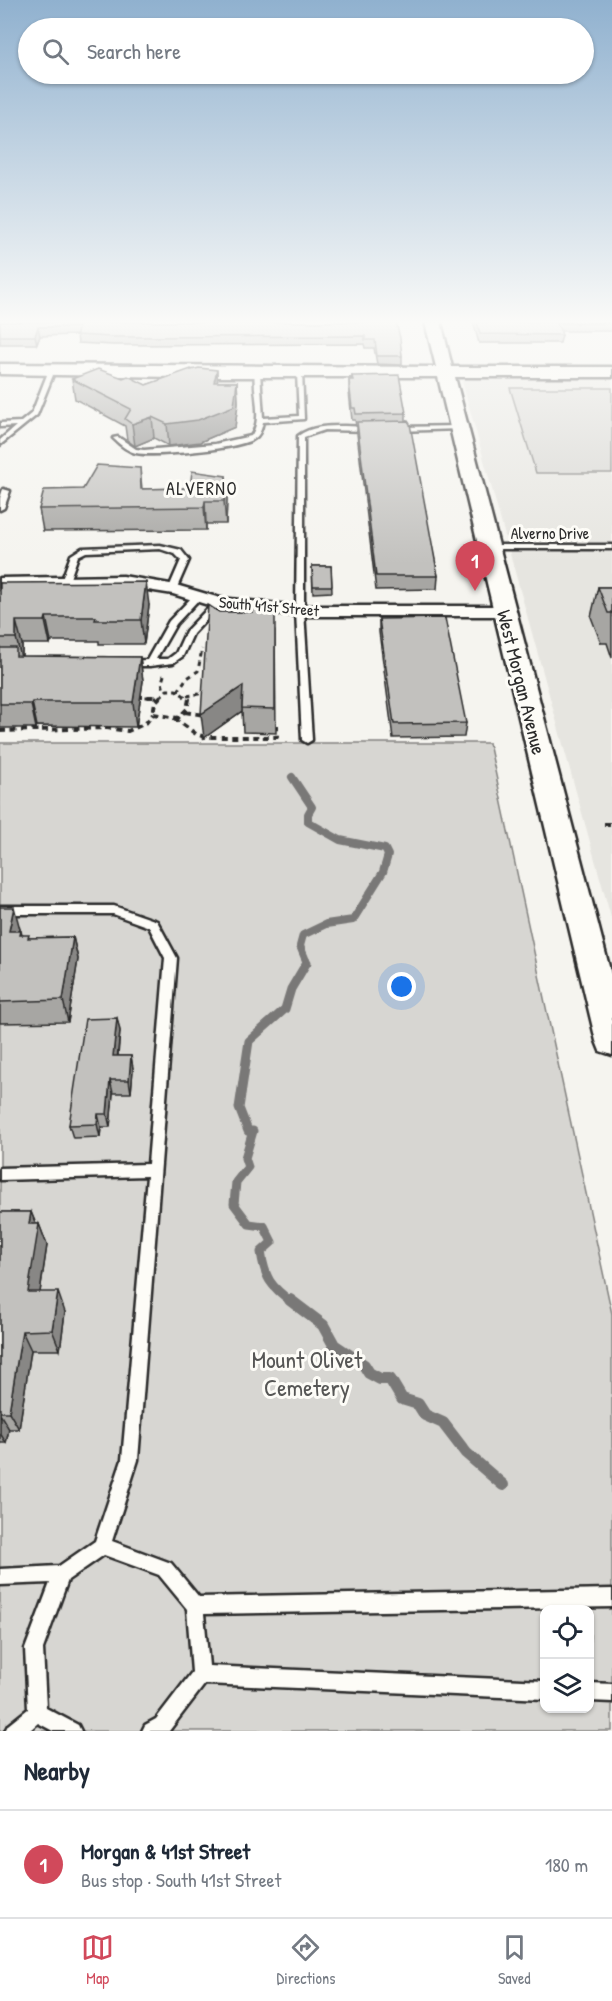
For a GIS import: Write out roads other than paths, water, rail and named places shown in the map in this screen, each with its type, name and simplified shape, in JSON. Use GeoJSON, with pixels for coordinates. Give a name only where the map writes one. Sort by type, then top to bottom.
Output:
{"type":"FeatureCollection","features":[{"type":"Feature","properties":{"kind":"main road","name":"West Morgan Avenue"},"geometry":{"type":"LineString","coordinates":[[452,403],[612,1041]]}},
{"type":"Feature","properties":{"kind":"street","name":"South 41st Street"},"geometry":{"type":"LineString","coordinates":[[0,583],[123,581],[172,590],[218,603],[300,611],[504,611]]}},
{"type":"Feature","properties":{"kind":"lane"},"geometry":{"type":"LineString","coordinates":[[0,443],[35,414],[40,403]]}},
{"type":"Feature","properties":{"kind":"lane"},"geometry":{"type":"LineString","coordinates":[[116,438],[137,452],[241,443],[253,437],[259,429],[259,403]]}},
{"type":"Feature","properties":{"kind":"lane"},"geometry":{"type":"LineString","coordinates":[[260,420],[302,418],[301,403]]}},
{"type":"Feature","properties":{"kind":"lane"},"geometry":{"type":"LineString","coordinates":[[0,425],[23,424]]}},
{"type":"Feature","properties":{"kind":"lane"},"geometry":{"type":"LineString","coordinates":[[393,429],[458,428]]}},
{"type":"Feature","properties":{"kind":"lane"},"geometry":{"type":"LineString","coordinates":[[307,740],[300,611],[301,436],[307,432],[324,430],[382,429]]}},
{"type":"Feature","properties":{"kind":"lane"},"geometry":{"type":"LineString","coordinates":[[0,508],[6,490]]}},
{"type":"Feature","properties":{"kind":"lane"},"geometry":{"type":"LineString","coordinates":[[65,582],[75,555],[85,550],[160,547],[178,552],[184,560],[172,590]]}},
{"type":"Feature","properties":{"kind":"lane","name":"Alverno Drive"},"geometry":{"type":"LineString","coordinates":[[488,547],[612,547]]}},
{"type":"Feature","properties":{"kind":"lane"},"geometry":{"type":"LineString","coordinates":[[150,663],[172,623],[197,597]]}},
{"type":"Feature","properties":{"kind":"lane"},"geometry":{"type":"LineString","coordinates":[[120,665],[170,661],[180,654],[189,633],[218,603]]}},
{"type":"Feature","properties":{"kind":"lane"},"geometry":{"type":"LineString","coordinates":[[0,910],[114,909],[153,924],[171,958],[130,1460],[102,1546],[62,1574],[0,1577]]}},
{"type":"Feature","properties":{"kind":"lane"},"geometry":{"type":"LineString","coordinates":[[0,1174],[154,1170]]}},
{"type":"Feature","properties":{"kind":"lane"},"geometry":{"type":"LineString","coordinates":[[102,1546],[165,1569],[195,1606],[201,1675],[162,1725],[151,1731]]}},
{"type":"Feature","properties":{"kind":"lane"},"geometry":{"type":"LineString","coordinates":[[37,1713],[34,1648],[62,1574]]}},
{"type":"Feature","properties":{"kind":"lane"},"geometry":{"type":"LineString","coordinates":[[195,1606],[612,1598]]}},
{"type":"Feature","properties":{"kind":"lane"},"geometry":{"type":"LineString","coordinates":[[201,1675],[540,1690]]}},
{"type":"Feature","properties":{"kind":"lane"},"geometry":{"type":"LineString","coordinates":[[594,1692],[612,1693]]}},
{"type":"Feature","properties":{"kind":"lane"},"geometry":{"type":"LineString","coordinates":[[14,1731],[37,1713]]}},
{"type":"Feature","properties":{"kind":"lane"},"geometry":{"type":"LineString","coordinates":[[37,1713],[72,1731]]}},
{"type":"Feature","properties":{"kind":"waterway"},"geometry":{"type":"LineString","coordinates":[[292,777],[312,807],[308,814],[308,822],[340,840],[385,849],[388,855],[383,872],[353,920],[326,924],[303,935],[300,946],[307,962]]}},
{"type":"Feature","properties":{"kind":"waterway"},"geometry":{"type":"LineString","coordinates":[[292,1302],[278,1291],[264,1269],[261,1252],[272,1242],[264,1226],[249,1224],[234,1204],[236,1182],[248,1167],[245,1158],[253,1131],[248,1131],[239,1108],[249,1041],[285,1009],[291,989],[307,962]]}},
{"type":"Feature","properties":{"kind":"waterway"},"geometry":{"type":"LineString","coordinates":[[290,1300],[323,1325],[334,1345],[364,1365],[369,1373],[380,1379],[390,1379],[402,1399],[418,1404],[425,1415],[443,1423],[466,1453],[503,1485]]}},
{"type":"Feature","properties":{"kind":"place","name":"Morgan & 41st Street"},"geometry":{"type":"Point","coordinates":[475,591]}},
{"type":"Feature","properties":{"kind":"district","name":"ALVERNO"},"geometry":{"type":"Point","coordinates":[202,488]}},
{"type":"Feature","properties":{"kind":"park label","name":"Mount Olivet Cemetery"},"geometry":{"type":"Point","coordinates":[307,1373]}}]}
